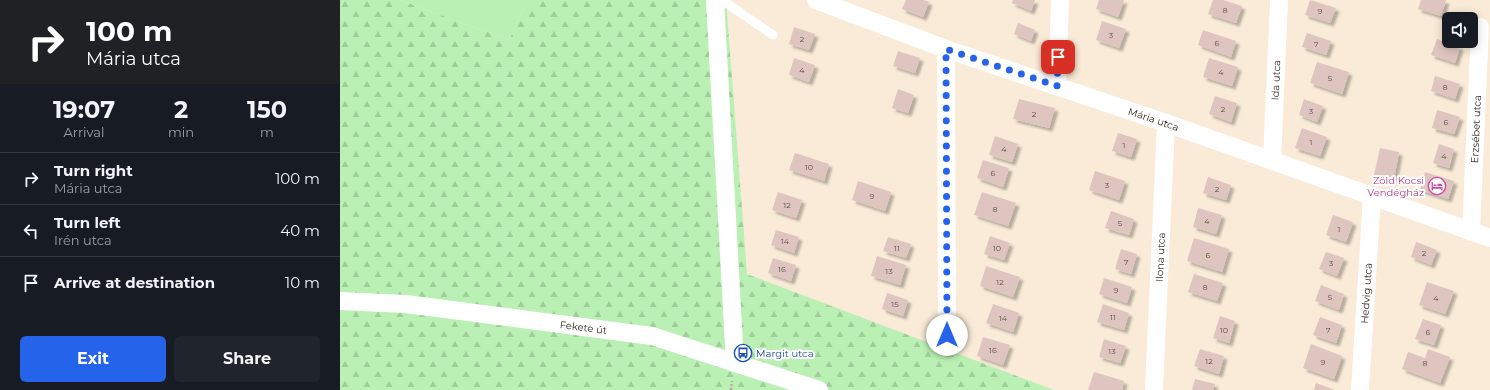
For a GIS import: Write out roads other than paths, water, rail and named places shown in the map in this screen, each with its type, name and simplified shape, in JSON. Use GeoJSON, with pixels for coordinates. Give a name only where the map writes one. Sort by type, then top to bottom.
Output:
{"type":"FeatureCollection","features":[{"type":"Feature","properties":{"kind":"street"},"geometry":{"type":"LineString","coordinates":[[715,0],[735,363]]}},
{"type":"Feature","properties":{"kind":"street","name":"Mária utca"},"geometry":{"type":"LineString","coordinates":[[816,0],[840,4],[946,49],[1166,123],[1490,238]]}},
{"type":"Feature","properties":{"kind":"street"},"geometry":{"type":"LineString","coordinates":[[1057,86],[1060,0]]}},
{"type":"Feature","properties":{"kind":"street","name":"Ida utca"},"geometry":{"type":"LineString","coordinates":[[1272,161],[1278,0]]}},
{"type":"Feature","properties":{"kind":"street","name":"Erzsébet utca"},"geometry":{"type":"LineString","coordinates":[[1471,232],[1480,27]]}},
{"type":"Feature","properties":{"kind":"street"},"geometry":{"type":"LineString","coordinates":[[946,49],[947,335]]}},
{"type":"Feature","properties":{"kind":"street","name":"Ilona utca"},"geometry":{"type":"LineString","coordinates":[[1154,390],[1166,123]]}},
{"type":"Feature","properties":{"kind":"street","name":"Hedvig utca"},"geometry":{"type":"LineString","coordinates":[[1360,390],[1372,197]]}},
{"type":"Feature","properties":{"kind":"street","name":"Fekete út"},"geometry":{"type":"LineString","coordinates":[[340,301],[406,304],[652,336],[819,390]]}},
{"type":"Feature","properties":{"kind":"lane"},"geometry":{"type":"LineString","coordinates":[[722,0],[773,35]]}},
{"type":"Feature","properties":{"kind":"place","name":"Zöld Kocsi Vendégház"},"geometry":{"type":"Point","coordinates":[1437,186]}},
{"type":"Feature","properties":{"kind":"place","name":"Margit utca"},"geometry":{"type":"Point","coordinates":[743,353]}}]}
